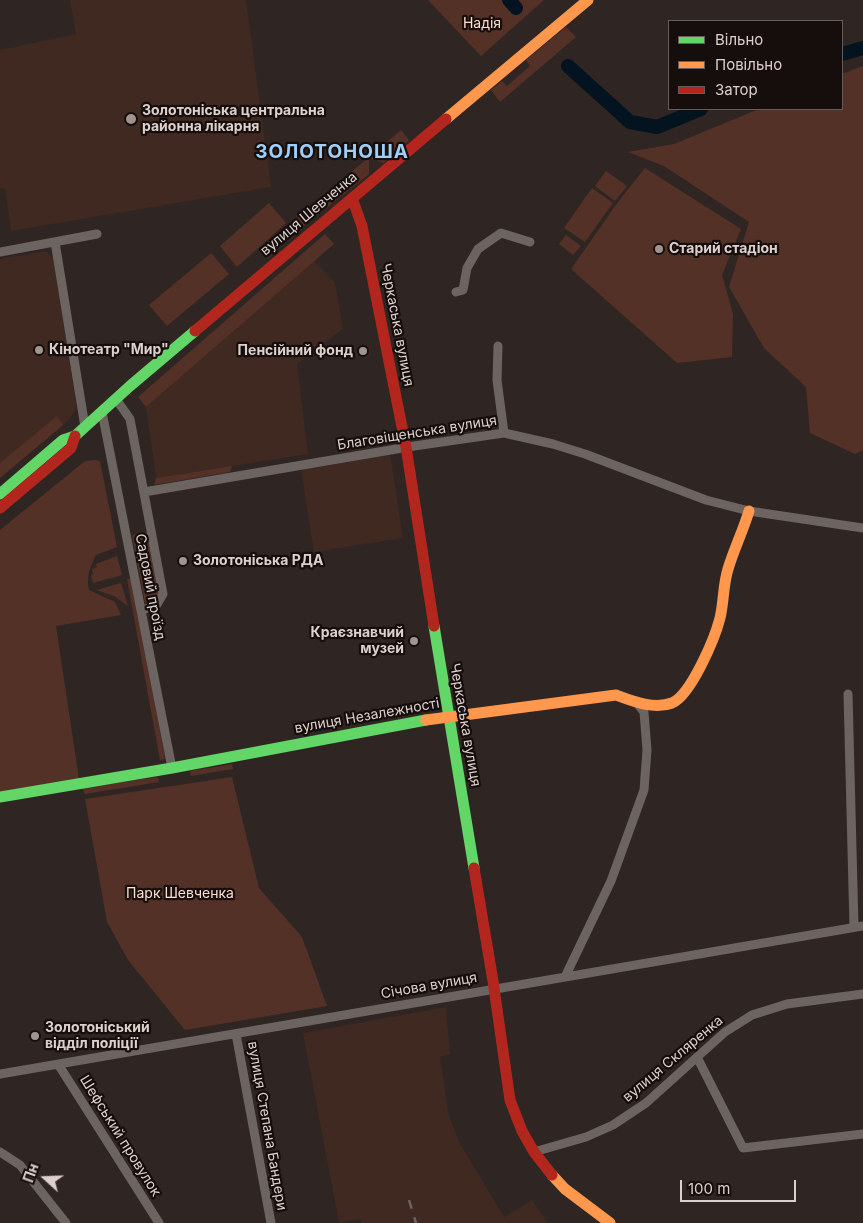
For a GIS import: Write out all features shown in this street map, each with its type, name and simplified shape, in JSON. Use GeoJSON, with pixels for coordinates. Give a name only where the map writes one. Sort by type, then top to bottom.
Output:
{"type":"FeatureCollection","features":[{"type":"Feature","properties":{"kind":"street","name":"вулиця Шевченка"},"geometry":{"type":"LineString","coordinates":[[0,494],[63,440],[75,436],[352,198],[588,0]]}},
{"type":"Feature","properties":{"kind":"street","name":"Черкаська вулиця"},"geometry":{"type":"LineString","coordinates":[[352,198],[362,226],[406,447],[448,716],[494,989],[510,1100],[522,1131],[534,1152],[565,1189],[610,1223]]}},
{"type":"Feature","properties":{"kind":"street"},"geometry":{"type":"LineString","coordinates":[[456,292],[464,290],[467,268],[478,249],[501,233],[530,242]]}},
{"type":"Feature","properties":{"kind":"street"},"geometry":{"type":"LineString","coordinates":[[0,252],[97,234]]}},
{"type":"Feature","properties":{"kind":"street"},"geometry":{"type":"LineString","coordinates":[[55,242],[85,427]]}},
{"type":"Feature","properties":{"kind":"street"},"geometry":{"type":"LineString","coordinates":[[498,346],[497,380],[504,433]]}},
{"type":"Feature","properties":{"kind":"street"},"geometry":{"type":"LineString","coordinates":[[116,399],[130,419],[163,594],[156,606],[141,610]]}},
{"type":"Feature","properties":{"kind":"street","name":"Садовий проїзд"},"geometry":{"type":"LineString","coordinates":[[102,412],[172,768]]}},
{"type":"Feature","properties":{"kind":"street","name":"Благовіщенська вулиця"},"geometry":{"type":"LineString","coordinates":[[144,492],[406,447],[504,433],[557,445],[600,459],[706,500],[750,511],[863,528]]}},
{"type":"Feature","properties":{"kind":"street","name":"вулиця Шевченка"},"geometry":{"type":"LineString","coordinates":[[0,508],[71,448],[75,436]]}},
{"type":"Feature","properties":{"kind":"street","name":"вулиця Незалежності"},"geometry":{"type":"LineString","coordinates":[[0,797],[172,768],[448,716],[616,695],[636,702],[664,705],[678,699],[688,687],[710,646],[720,619],[726,576],[750,511]]}},
{"type":"Feature","properties":{"kind":"street"},"geometry":{"type":"LineString","coordinates":[[848,694],[859,926]]}},
{"type":"Feature","properties":{"kind":"street"},"geometry":{"type":"LineString","coordinates":[[565,977],[611,881],[644,790],[647,750],[644,712],[636,702]]}},
{"type":"Feature","properties":{"kind":"street","name":"Січова вулиця"},"geometry":{"type":"LineString","coordinates":[[0,1074],[859,926]]}},
{"type":"Feature","properties":{"kind":"street","name":"вулиця Скляренка"},"geometry":{"type":"LineString","coordinates":[[534,1152],[586,1137],[613,1124],[646,1103],[725,1032],[752,1015],[787,1004],[863,994]]}},
{"type":"Feature","properties":{"kind":"street","name":"вулиця Степана Бандери"},"geometry":{"type":"LineString","coordinates":[[236,1034],[270,1223]]}},
{"type":"Feature","properties":{"kind":"street"},"geometry":{"type":"LineString","coordinates":[[697,1057],[743,1148],[863,1134]]}},
{"type":"Feature","properties":{"kind":"street","name":"Шефський провулок"},"geometry":{"type":"LineString","coordinates":[[58,1064],[159,1223]]}},
{"type":"Feature","properties":{"kind":"street"},"geometry":{"type":"LineString","coordinates":[[0,1152],[20,1165],[66,1223]]}},
{"type":"Feature","properties":{"kind":"shaded area","name":"Золотоніська центральна районна лікарня"},"geometry":{"type":"Polygon","coordinates":[[[70,0],[246,0],[271,187],[11,231],[5,188],[0,189],[0,50],[76,34],[70,0]]]}},
{"type":"Feature","properties":{"kind":"shaded area"},"geometry":{"type":"Polygon","coordinates":[[[47,252],[53,258],[76,410],[69,420],[0,478],[0,259],[47,252]]]}},
{"type":"Feature","properties":{"kind":"shaded area"},"geometry":{"type":"Polygon","coordinates":[[[314,261],[335,283],[343,329],[297,364],[308,454],[156,478],[146,407],[314,261]]]}},
{"type":"Feature","properties":{"kind":"shaded area"},"geometry":{"type":"Polygon","coordinates":[[[390,454],[403,538],[314,552],[301,470],[390,454]]]}},
{"type":"Feature","properties":{"kind":"shaded area"},"geometry":{"type":"Polygon","coordinates":[[[446,1007],[450,1054],[440,1057],[448,1112],[459,1142],[504,1217],[532,1200],[548,1223],[362,1223],[359,1219],[339,1223],[303,1033],[446,1007]]]}},
{"type":"Feature","properties":{"kind":"green space","name":"Надія"},"geometry":{"type":"Polygon","coordinates":[[[428,0],[544,0],[481,56],[428,0]]]}},
{"type":"Feature","properties":{"kind":"green space"},"geometry":{"type":"Polygon","coordinates":[[[566,27],[576,37],[500,102],[491,90],[502,81],[507,86],[530,66],[526,60],[566,27]]]}},
{"type":"Feature","properties":{"kind":"green space"},"geometry":{"type":"Polygon","coordinates":[[[863,66],[863,450],[855,454],[810,433],[806,387],[764,348],[729,287],[749,222],[664,166],[628,152],[674,144],[757,110],[843,110],[843,74],[863,66]]]}},
{"type":"Feature","properties":{"kind":"green space"},"geometry":{"type":"Polygon","coordinates":[[[401,130],[409,140],[384,163],[369,158],[369,174],[304,226],[297,218],[401,130]]]}},
{"type":"Feature","properties":{"kind":"green space","name":"Старий стадіон"},"geometry":{"type":"Polygon","coordinates":[[[645,168],[741,229],[722,275],[733,314],[732,357],[677,363],[571,269],[618,202],[645,168]]]}},
{"type":"Feature","properties":{"kind":"green space"},"geometry":{"type":"Polygon","coordinates":[[[606,171],[627,186],[615,201],[595,186],[606,171]]]}},
{"type":"Feature","properties":{"kind":"green space"},"geometry":{"type":"Polygon","coordinates":[[[592,188],[613,203],[585,242],[564,228],[592,188]]]}},
{"type":"Feature","properties":{"kind":"green space"},"geometry":{"type":"Polygon","coordinates":[[[269,203],[286,223],[237,267],[220,246],[269,203]]]}},
{"type":"Feature","properties":{"kind":"green space"},"geometry":{"type":"Polygon","coordinates":[[[325,234],[334,244],[146,407],[138,397],[325,234]]]}},
{"type":"Feature","properties":{"kind":"green space"},"geometry":{"type":"Polygon","coordinates":[[[566,235],[581,246],[573,255],[559,244],[566,235]]]}},
{"type":"Feature","properties":{"kind":"green space"},"geometry":{"type":"Polygon","coordinates":[[[211,253],[229,274],[167,326],[149,305],[211,253]]]}},
{"type":"Feature","properties":{"kind":"green space"},"geometry":{"type":"Polygon","coordinates":[[[57,416],[63,425],[0,478],[0,463],[57,416]]]}},
{"type":"Feature","properties":{"kind":"green space"},"geometry":{"type":"Polygon","coordinates":[[[85,461],[100,461],[117,547],[96,555],[89,572],[89,590],[115,602],[121,615],[56,626],[79,779],[0,793],[0,530],[85,461]]]}},
{"type":"Feature","properties":{"kind":"green space"},"geometry":{"type":"Polygon","coordinates":[[[232,466],[230,472],[154,485],[156,478],[232,466]]]}},
{"type":"Feature","properties":{"kind":"green space"},"geometry":{"type":"Polygon","coordinates":[[[147,532],[159,592],[156,601],[145,603],[132,535],[147,532]]]}},
{"type":"Feature","properties":{"kind":"green space"},"geometry":{"type":"Polygon","coordinates":[[[117,556],[122,575],[93,583],[91,575],[93,574],[92,569],[97,567],[96,564],[117,556]]]}},
{"type":"Feature","properties":{"kind":"green space"},"geometry":{"type":"Polygon","coordinates":[[[132,578],[165,759],[160,760],[127,579],[132,578]]]}},
{"type":"Feature","properties":{"kind":"green space"},"geometry":{"type":"Polygon","coordinates":[[[121,583],[128,606],[114,596],[96,590],[121,583]]]}},
{"type":"Feature","properties":{"kind":"green space"},"geometry":{"type":"Polygon","coordinates":[[[232,764],[233,769],[191,776],[190,771],[232,764]]]}},
{"type":"Feature","properties":{"kind":"green space"},"geometry":{"type":"Polygon","coordinates":[[[158,777],[159,782],[85,794],[82,788],[158,777]]]}},
{"type":"Feature","properties":{"kind":"green space","name":"Парк Шевченка"},"geometry":{"type":"Polygon","coordinates":[[[232,777],[259,888],[302,937],[327,1006],[185,1030],[128,960],[107,922],[85,799],[232,777]]]}},
{"type":"Feature","properties":{"kind":"waterway"},"geometry":{"type":"LineString","coordinates":[[509,0],[516,8]]}},
{"type":"Feature","properties":{"kind":"waterway"},"geometry":{"type":"LineString","coordinates":[[843,54],[863,48]]}},
{"type":"Feature","properties":{"kind":"waterway"},"geometry":{"type":"LineString","coordinates":[[568,66],[630,122],[657,127],[699,110]]}},
{"type":"Feature","properties":{"kind":"railway"},"geometry":{"type":"LineString","coordinates":[[409,1200],[416,1223]]}},
{"type":"Feature","properties":{"kind":"traffic: fast"},"geometry":{"type":"LineString","coordinates":[[0,494],[63,440],[75,436],[195,331]]}},
{"type":"Feature","properties":{"kind":"traffic: fast"},"geometry":{"type":"LineString","coordinates":[[434,626],[474,868]]}},
{"type":"Feature","properties":{"kind":"traffic: fast"},"geometry":{"type":"LineString","coordinates":[[0,797],[172,768],[426,720]]}},
{"type":"Feature","properties":{"kind":"traffic: slow"},"geometry":{"type":"LineString","coordinates":[[446,119],[588,0]]}},
{"type":"Feature","properties":{"kind":"traffic: slow"},"geometry":{"type":"LineString","coordinates":[[426,720],[616,695],[651,705],[658,706],[672,703],[687,689],[713,639],[720,618],[728,569],[749,511]]}},
{"type":"Feature","properties":{"kind":"traffic: slow"},"geometry":{"type":"LineString","coordinates":[[552,1175],[565,1189],[610,1223]]}},
{"type":"Feature","properties":{"kind":"traffic: jam"},"geometry":{"type":"LineString","coordinates":[[195,331],[446,119]]}},
{"type":"Feature","properties":{"kind":"traffic: jam"},"geometry":{"type":"LineString","coordinates":[[352,198],[362,226],[406,447],[434,626]]}},
{"type":"Feature","properties":{"kind":"traffic: jam"},"geometry":{"type":"LineString","coordinates":[[0,508],[71,448],[75,436]]}},
{"type":"Feature","properties":{"kind":"traffic: jam"},"geometry":{"type":"LineString","coordinates":[[474,868],[510,1100],[522,1131],[534,1152],[552,1175]]}},
{"type":"Feature","properties":{"kind":"place","name":"Золотоніська центральна районна лікарня"},"geometry":{"type":"Point","coordinates":[131,119]}},
{"type":"Feature","properties":{"kind":"place","name":"Старий стадіон"},"geometry":{"type":"Point","coordinates":[659,249]}},
{"type":"Feature","properties":{"kind":"place","name":"Кінотеатр \"Мир\""},"geometry":{"type":"Point","coordinates":[39,350]}},
{"type":"Feature","properties":{"kind":"place","name":"Пенсійний фонд"},"geometry":{"type":"Point","coordinates":[363,351]}},
{"type":"Feature","properties":{"kind":"place","name":"Золотоніська РДА"},"geometry":{"type":"Point","coordinates":[183,561]}},
{"type":"Feature","properties":{"kind":"place","name":"Краєзнавчий музей"},"geometry":{"type":"Point","coordinates":[414,641]}},
{"type":"Feature","properties":{"kind":"place","name":"Золотоніський відділ поліції"},"geometry":{"type":"Point","coordinates":[35,1036]}},
{"type":"Feature","properties":{"kind":"district","name":"ЗОЛОТОНОША"},"geometry":{"type":"Point","coordinates":[332,152]}}]}
